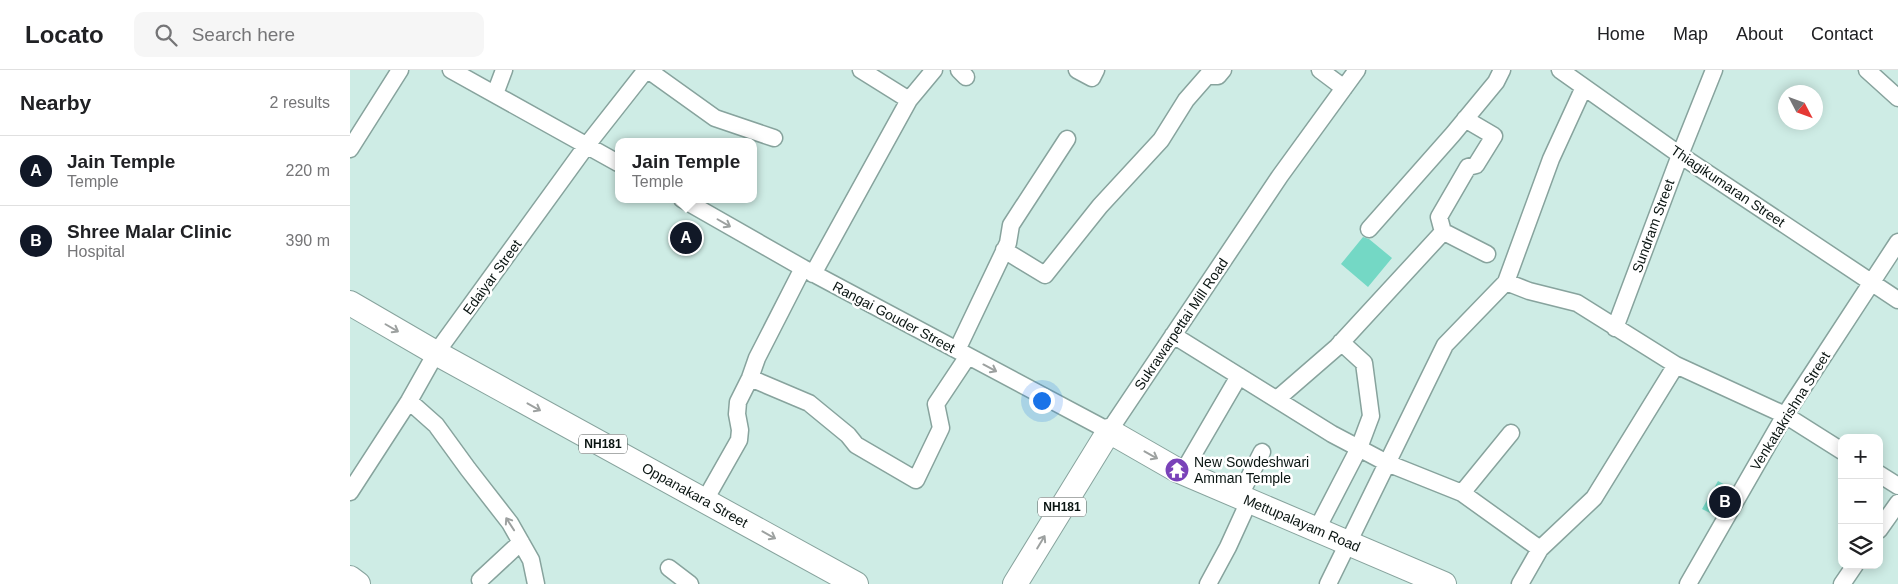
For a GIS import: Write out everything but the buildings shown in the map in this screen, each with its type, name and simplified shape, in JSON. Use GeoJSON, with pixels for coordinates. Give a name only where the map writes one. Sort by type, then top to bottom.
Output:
{"type":"FeatureCollection","features":[{"type":"Feature","properties":{"kind":"highway","name":"Oppanakara Street"},"geometry":{"type":"LineString","coordinates":[[350,303],[436,354],[706,500],[856,584]]}},
{"type":"Feature","properties":{"kind":"highway","name":"Mettupalayam Road"},"geometry":{"type":"LineString","coordinates":[[1109,431],[1183,472],[1444,584]]}},
{"type":"Feature","properties":{"kind":"highway","name":"Sukrawarpettai Mill Road"},"geometry":{"type":"LineString","coordinates":[[1015,584],[1109,431]]}},
{"type":"Feature","properties":{"kind":"highway"},"geometry":{"type":"LineString","coordinates":[[350,578],[358,584]]}},
{"type":"Feature","properties":{"kind":"street"},"geometry":{"type":"LineString","coordinates":[[351,146],[400,70]]}},
{"type":"Feature","properties":{"kind":"street"},"geometry":{"type":"LineString","coordinates":[[451,70],[615,161]]}},
{"type":"Feature","properties":{"kind":"street"},"geometry":{"type":"LineString","coordinates":[[495,94],[504,70]]}},
{"type":"Feature","properties":{"kind":"street"},"geometry":{"type":"LineString","coordinates":[[647,70],[715,118],[774,138]]}},
{"type":"Feature","properties":{"kind":"street","name":"Edaiyar Street"},"geometry":{"type":"LineString","coordinates":[[350,492],[409,401],[436,354],[587,145],[647,70]]}},
{"type":"Feature","properties":{"kind":"street"},"geometry":{"type":"LineString","coordinates":[[861,70],[909,100]]}},
{"type":"Feature","properties":{"kind":"street"},"geometry":{"type":"LineString","coordinates":[[706,500],[739,440],[738,402],[750,378],[757,358],[909,100],[934,70]]}},
{"type":"Feature","properties":{"kind":"street"},"geometry":{"type":"LineString","coordinates":[[1077,70],[1092,78],[1096,70]]}},
{"type":"Feature","properties":{"kind":"street"},"geometry":{"type":"LineString","coordinates":[[1004,250],[1045,275],[1100,206],[1162,140],[1186,100],[1207,76],[1218,76],[1223,70]]}},
{"type":"Feature","properties":{"kind":"street"},"geometry":{"type":"LineString","coordinates":[[1320,70],[1344,88]]}},
{"type":"Feature","properties":{"kind":"street","name":"Sukrawarpettai Mill Road"},"geometry":{"type":"LineString","coordinates":[[1109,431],[1280,176],[1357,70]]}},
{"type":"Feature","properties":{"kind":"street"},"geometry":{"type":"LineString","coordinates":[[1369,229],[1465,120],[1496,82],[1502,70]]}},
{"type":"Feature","properties":{"kind":"street","name":"Thiagikumaran Street"},"geometry":{"type":"LineString","coordinates":[[1560,70],[1680,155],[1898,300]]}},
{"type":"Feature","properties":{"kind":"street","name":"Sundram Street"},"geometry":{"type":"LineString","coordinates":[[1616,328],[1680,155],[1714,70]]}},
{"type":"Feature","properties":{"kind":"street"},"geometry":{"type":"LineString","coordinates":[[1867,70],[1898,98]]}},
{"type":"Feature","properties":{"kind":"street"},"geometry":{"type":"LineString","coordinates":[[1328,584],[1445,345],[1506,282],[1550,159],[1584,87]]}},
{"type":"Feature","properties":{"kind":"street"},"geometry":{"type":"LineString","coordinates":[[1276,399],[1341,342],[1443,232],[1439,217],[1468,167],[1476,165],[1494,136],[1465,120]]}},
{"type":"Feature","properties":{"kind":"street"},"geometry":{"type":"LineString","coordinates":[[750,378],[809,403],[848,435],[856,445],[916,480],[941,428],[936,404],[962,353],[1008,243],[1011,225],[1067,138]]}},
{"type":"Feature","properties":{"kind":"street","name":"Rangai Gouder Street"},"geometry":{"type":"LineString","coordinates":[[689,203],[808,271],[1109,431]]}},
{"type":"Feature","properties":{"kind":"street"},"geometry":{"type":"LineString","coordinates":[[1442,231],[1487,254]]}},
{"type":"Feature","properties":{"kind":"street","name":"Venkatakrishna Street"},"geometry":{"type":"LineString","coordinates":[[1688,584],[1785,415],[1898,242]]}},
{"type":"Feature","properties":{"kind":"street"},"geometry":{"type":"LineString","coordinates":[[1506,282],[1529,291],[1577,303],[1676,365],[1785,415],[1838,448]]}},
{"type":"Feature","properties":{"kind":"street"},"geometry":{"type":"LineString","coordinates":[[1174,335],[1332,434],[1387,462],[1462,493],[1540,550]]}},
{"type":"Feature","properties":{"kind":"street"},"geometry":{"type":"LineString","coordinates":[[1317,529],[1359,448],[1371,416],[1364,363],[1341,342]]}},
{"type":"Feature","properties":{"kind":"street"},"geometry":{"type":"LineString","coordinates":[[1520,584],[1540,550],[1594,498],[1676,365]]}},
{"type":"Feature","properties":{"kind":"street"},"geometry":{"type":"LineString","coordinates":[[1183,472],[1239,376]]}},
{"type":"Feature","properties":{"kind":"street"},"geometry":{"type":"LineString","coordinates":[[409,401],[436,425],[510,523],[531,560],[536,584]]}},
{"type":"Feature","properties":{"kind":"street"},"geometry":{"type":"LineString","coordinates":[[1462,493],[1511,433]]}},
{"type":"Feature","properties":{"kind":"street"},"geometry":{"type":"LineString","coordinates":[[1208,584],[1228,547],[1262,452]]}},
{"type":"Feature","properties":{"kind":"street"},"geometry":{"type":"LineString","coordinates":[[1883,477],[1898,486]]}},
{"type":"Feature","properties":{"kind":"street"},"geometry":{"type":"LineString","coordinates":[[1883,524],[1898,503]]}},
{"type":"Feature","properties":{"kind":"street"},"geometry":{"type":"LineString","coordinates":[[480,580],[521,542]]}},
{"type":"Feature","properties":{"kind":"street"},"geometry":{"type":"LineString","coordinates":[[669,568],[690,584]]}},
{"type":"Feature","properties":{"kind":"street"},"geometry":{"type":"LineString","coordinates":[[1842,584],[1852,569]]}},
{"type":"Feature","properties":{"kind":"place","name":"Jain Temple"},"geometry":{"type":"Point","coordinates":[686,238]}},
{"type":"Feature","properties":{"kind":"place","name":"New Sowdeshwari Amman Temple"},"geometry":{"type":"Point","coordinates":[1177,470]}},
{"type":"Feature","properties":{"kind":"place","name":"Shree Malar Clinic"},"geometry":{"type":"Point","coordinates":[1725,502]}}]}
